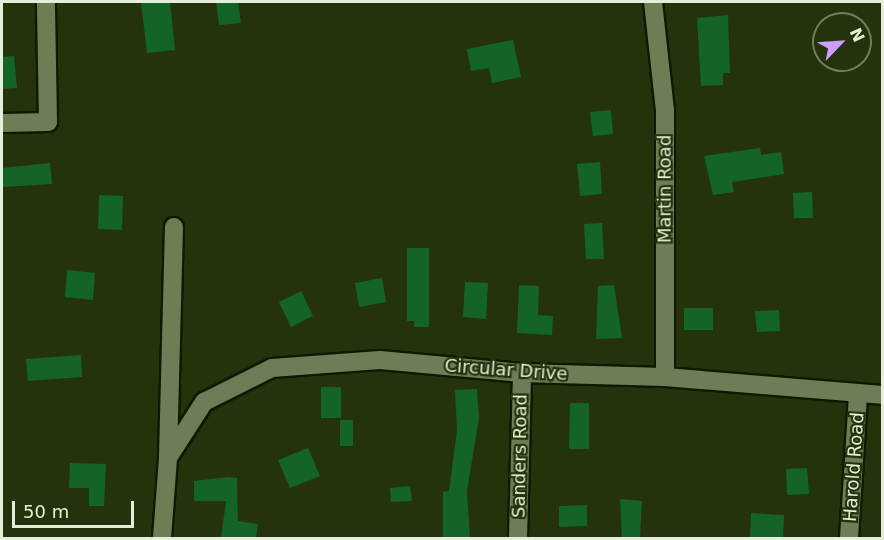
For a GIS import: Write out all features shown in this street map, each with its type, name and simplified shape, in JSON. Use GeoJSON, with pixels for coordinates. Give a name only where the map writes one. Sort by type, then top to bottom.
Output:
{"type":"FeatureCollection","features":[{"type":"Feature","properties":{"kind":"street"},"geometry":{"type":"LineString","coordinates":[[2,123],[48,122],[46,2]]}},
{"type":"Feature","properties":{"kind":"street","name":"Martin Road"},"geometry":{"type":"LineString","coordinates":[[653,2],[665,111],[665,377]]}},
{"type":"Feature","properties":{"kind":"street","name":"Circular Drive"},"geometry":{"type":"LineString","coordinates":[[162,538],[168,458],[174,227]]}},
{"type":"Feature","properties":{"kind":"street","name":"Circular Drive"},"geometry":{"type":"LineString","coordinates":[[168,458],[204,402],[272,368],[380,360],[522,373],[665,377],[858,395],[882,394]]}},
{"type":"Feature","properties":{"kind":"street","name":"Sanders Road"},"geometry":{"type":"LineString","coordinates":[[518,538],[522,373]]}},
{"type":"Feature","properties":{"kind":"street","name":"Harold Road"},"geometry":{"type":"LineString","coordinates":[[849,538],[858,395]]}},
{"type":"Feature","properties":{"kind":"building"},"geometry":{"type":"Polygon","coordinates":[[[141,2],[170,2],[175,50],[147,53],[141,2]]]}},
{"type":"Feature","properties":{"kind":"building"},"geometry":{"type":"Polygon","coordinates":[[[216,2],[238,2],[241,23],[219,25],[216,2]]]}},
{"type":"Feature","properties":{"kind":"building"},"geometry":{"type":"Polygon","coordinates":[[[728,15],[730,73],[723,73],[723,85],[701,86],[697,18],[728,15]]]}},
{"type":"Feature","properties":{"kind":"building"},"geometry":{"type":"Polygon","coordinates":[[[513,40],[521,77],[492,83],[489,68],[471,71],[467,49],[513,40]]]}},
{"type":"Feature","properties":{"kind":"building"},"geometry":{"type":"Polygon","coordinates":[[[14,56],[17,88],[2,89],[2,57],[14,56]]]}},
{"type":"Feature","properties":{"kind":"building"},"geometry":{"type":"Polygon","coordinates":[[[611,110],[613,134],[593,136],[590,112],[611,110]]]}},
{"type":"Feature","properties":{"kind":"building"},"geometry":{"type":"Polygon","coordinates":[[[760,148],[761,155],[781,152],[784,174],[732,182],[734,192],[713,195],[704,156],[760,148]]]}},
{"type":"Feature","properties":{"kind":"building"},"geometry":{"type":"Polygon","coordinates":[[[600,162],[602,194],[580,196],[577,164],[600,162]]]}},
{"type":"Feature","properties":{"kind":"building"},"geometry":{"type":"Polygon","coordinates":[[[50,163],[52,184],[2,187],[2,168],[50,163]]]}},
{"type":"Feature","properties":{"kind":"building"},"geometry":{"type":"Polygon","coordinates":[[[812,192],[813,218],[794,218],[793,193],[812,192]]]}},
{"type":"Feature","properties":{"kind":"building"},"geometry":{"type":"Polygon","coordinates":[[[99,195],[123,196],[122,230],[98,229],[99,195]]]}},
{"type":"Feature","properties":{"kind":"building"},"geometry":{"type":"Polygon","coordinates":[[[602,223],[604,259],[586,259],[584,224],[602,223]]]}},
{"type":"Feature","properties":{"kind":"building"},"geometry":{"type":"Polygon","coordinates":[[[407,248],[429,248],[429,327],[414,327],[414,321],[407,321],[407,248]]]}},
{"type":"Feature","properties":{"kind":"building"},"geometry":{"type":"Polygon","coordinates":[[[67,270],[95,273],[93,300],[65,297],[67,270]]]}},
{"type":"Feature","properties":{"kind":"building"},"geometry":{"type":"Polygon","coordinates":[[[382,278],[386,302],[359,307],[355,283],[382,278]]]}},
{"type":"Feature","properties":{"kind":"building"},"geometry":{"type":"Polygon","coordinates":[[[465,282],[488,283],[486,319],[463,317],[465,282]]]}},
{"type":"Feature","properties":{"kind":"building"},"geometry":{"type":"Polygon","coordinates":[[[519,285],[539,286],[538,315],[553,316],[552,335],[517,333],[519,285]]]}},
{"type":"Feature","properties":{"kind":"building"},"geometry":{"type":"Polygon","coordinates":[[[614,285],[622,338],[596,339],[598,286],[614,285]]]}},
{"type":"Feature","properties":{"kind":"building"},"geometry":{"type":"Polygon","coordinates":[[[301,291],[313,316],[291,327],[279,302],[301,291]]]}},
{"type":"Feature","properties":{"kind":"building"},"geometry":{"type":"Polygon","coordinates":[[[684,308],[713,308],[713,330],[684,330],[684,308]]]}},
{"type":"Feature","properties":{"kind":"building"},"geometry":{"type":"Polygon","coordinates":[[[779,310],[780,331],[757,332],[755,311],[779,310]]]}},
{"type":"Feature","properties":{"kind":"building"},"geometry":{"type":"Polygon","coordinates":[[[81,355],[82,377],[28,381],[26,359],[81,355]]]}},
{"type":"Feature","properties":{"kind":"building"},"geometry":{"type":"Polygon","coordinates":[[[321,387],[341,387],[341,418],[321,418],[321,387]]]}},
{"type":"Feature","properties":{"kind":"building"},"geometry":{"type":"Polygon","coordinates":[[[477,389],[479,418],[467,491],[470,538],[443,538],[443,492],[449,491],[457,431],[455,390],[477,389]]]}},
{"type":"Feature","properties":{"kind":"building"},"geometry":{"type":"Polygon","coordinates":[[[570,403],[589,403],[589,449],[569,449],[570,403]]]}},
{"type":"Feature","properties":{"kind":"building"},"geometry":{"type":"Polygon","coordinates":[[[340,420],[353,420],[353,446],[340,446],[340,420]]]}},
{"type":"Feature","properties":{"kind":"building"},"geometry":{"type":"Polygon","coordinates":[[[308,448],[320,476],[290,488],[278,460],[308,448]]]}},
{"type":"Feature","properties":{"kind":"building"},"geometry":{"type":"Polygon","coordinates":[[[70,463],[106,464],[104,506],[89,506],[89,488],[69,488],[70,463]]]}},
{"type":"Feature","properties":{"kind":"building"},"geometry":{"type":"Polygon","coordinates":[[[807,468],[809,494],[787,495],[786,469],[807,468]]]}},
{"type":"Feature","properties":{"kind":"building"},"geometry":{"type":"Polygon","coordinates":[[[237,478],[238,521],[258,524],[256,538],[221,538],[226,501],[194,501],[194,481],[237,478]]]}},
{"type":"Feature","properties":{"kind":"building"},"geometry":{"type":"Polygon","coordinates":[[[410,486],[412,501],[391,502],[390,488],[410,486]]]}},
{"type":"Feature","properties":{"kind":"building"},"geometry":{"type":"Polygon","coordinates":[[[620,499],[642,501],[640,538],[622,538],[620,499]]]}},
{"type":"Feature","properties":{"kind":"building"},"geometry":{"type":"Polygon","coordinates":[[[587,505],[587,526],[559,527],[559,506],[587,505]]]}},
{"type":"Feature","properties":{"kind":"building"},"geometry":{"type":"Polygon","coordinates":[[[751,513],[784,515],[783,538],[750,538],[751,513]]]}}]}
